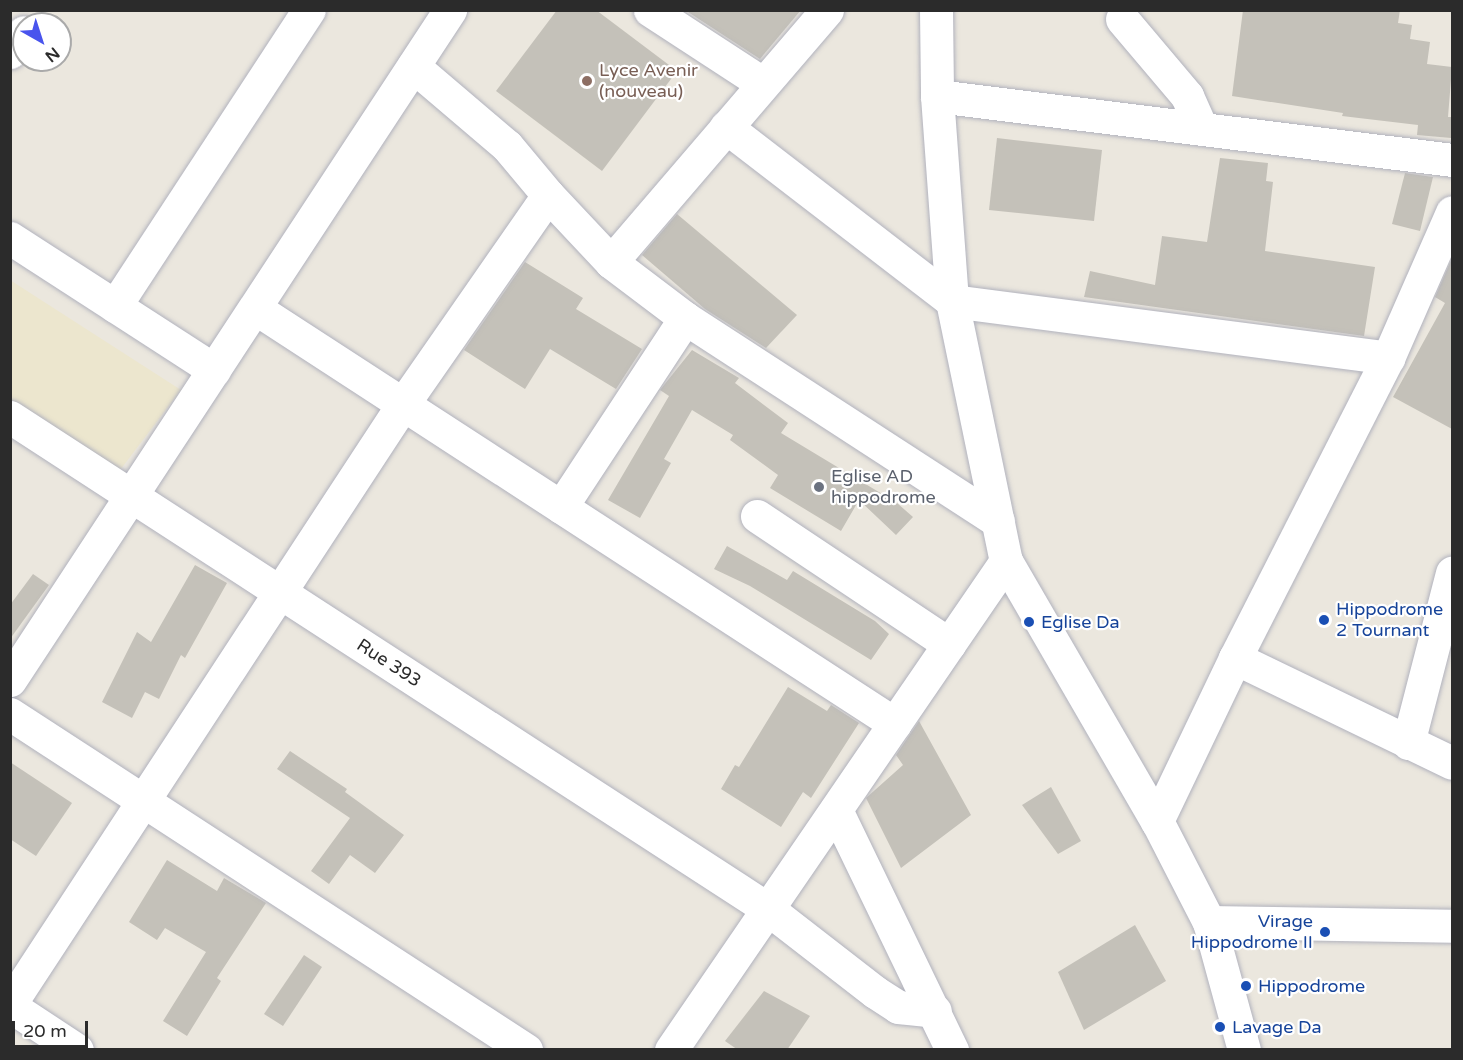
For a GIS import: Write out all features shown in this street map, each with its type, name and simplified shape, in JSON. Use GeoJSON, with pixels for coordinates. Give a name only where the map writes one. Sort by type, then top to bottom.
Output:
{"type":"FeatureCollection","features":[{"type":"Feature","properties":{"kind":"street"},"geometry":{"type":"LineString","coordinates":[[115,306],[309,10]]}},
{"type":"Feature","properties":{"kind":"street"},"geometry":{"type":"LineString","coordinates":[[10,680],[450,10]]}},
{"type":"Feature","properties":{"kind":"street"},"geometry":{"type":"LineString","coordinates":[[650,10],[762,83]]}},
{"type":"Feature","properties":{"kind":"street"},"geometry":{"type":"LineString","coordinates":[[611,262],[762,83],[827,10]]}},
{"type":"Feature","properties":{"kind":"street"},"geometry":{"type":"LineString","coordinates":[[936,10],[937,96],[952,301],[1006,561],[1157,821],[1209,922],[1244,1050]]}},
{"type":"Feature","properties":{"kind":"street"},"geometry":{"type":"LineString","coordinates":[[1122,19],[1187,96],[1202,129]]}},
{"type":"Feature","properties":{"kind":"street"},"geometry":{"type":"LineString","coordinates":[[413,66],[507,146],[548,195],[611,262],[685,318],[998,521]]}},
{"type":"Feature","properties":{"kind":"street"},"geometry":{"type":"LineString","coordinates":[[937,96],[1452,159]]}},
{"type":"Feature","properties":{"kind":"street"},"geometry":{"type":"LineString","coordinates":[[726,127],[952,301],[1388,358]]}},
{"type":"Feature","properties":{"kind":"street"},"geometry":{"type":"LineString","coordinates":[[77,1050],[10,1005],[403,404],[548,195]]}},
{"type":"Feature","properties":{"kind":"street"},"geometry":{"type":"LineString","coordinates":[[1157,821],[1235,658],[1388,358],[1452,212]]}},
{"type":"Feature","properties":{"kind":"street"},"geometry":{"type":"LineString","coordinates":[[10,237],[214,370]]}},
{"type":"Feature","properties":{"kind":"street"},"geometry":{"type":"LineString","coordinates":[[255,308],[895,724]]}},
{"type":"Feature","properties":{"kind":"street"},"geometry":{"type":"LineString","coordinates":[[561,507],[685,318]]}},
{"type":"Feature","properties":{"kind":"street","name":"Rue 393"},"geometry":{"type":"LineString","coordinates":[[10,417],[768,909],[898,1007],[935,1011]]}},
{"type":"Feature","properties":{"kind":"street"},"geometry":{"type":"LineString","coordinates":[[757,516],[949,644]]}},
{"type":"Feature","properties":{"kind":"street"},"geometry":{"type":"LineString","coordinates":[[671,1050],[1006,561]]}},
{"type":"Feature","properties":{"kind":"street"},"geometry":{"type":"LineString","coordinates":[[1408,742],[1452,573]]}},
{"type":"Feature","properties":{"kind":"street"},"geometry":{"type":"LineString","coordinates":[[1235,658],[1452,763]]}},
{"type":"Feature","properties":{"kind":"street"},"geometry":{"type":"LineString","coordinates":[[10,714],[526,1050]]}},
{"type":"Feature","properties":{"kind":"street"},"geometry":{"type":"LineString","coordinates":[[836,810],[952,1050]]}},
{"type":"Feature","properties":{"kind":"street"},"geometry":{"type":"LineString","coordinates":[[1209,922],[1452,926]]}},
{"type":"Feature","properties":{"kind":"shaded area"},"geometry":{"type":"Polygon","coordinates":[[[10,280],[181,390],[114,478],[11,405],[10,280]]]}},
{"type":"Feature","properties":{"kind":"building","name":"Lyce Avenir (nouveau)"},"geometry":{"type":"Polygon","coordinates":[[[557,10],[596,10],[677,71],[602,171],[496,91],[557,10]]]}},
{"type":"Feature","properties":{"kind":"building"},"geometry":{"type":"Polygon","coordinates":[[[685,10],[801,10],[760,59],[685,10]]]}},
{"type":"Feature","properties":{"kind":"building"},"geometry":{"type":"Polygon","coordinates":[[[1243,10],[1400,10],[1398,23],[1412,25],[1410,39],[1430,42],[1427,64],[1452,67],[1448,117],[1452,117],[1451,138],[1417,135],[1418,125],[1342,116],[1343,113],[1232,96],[1243,10]]]}},
{"type":"Feature","properties":{"kind":"building"},"geometry":{"type":"Polygon","coordinates":[[[997,138],[1102,150],[1094,221],[989,210],[997,138]]]}},
{"type":"Feature","properties":{"kind":"building"},"geometry":{"type":"Polygon","coordinates":[[[1220,158],[1268,163],[1266,181],[1273,182],[1265,251],[1375,267],[1364,336],[1084,297],[1090,271],[1155,285],[1162,236],[1207,242],[1220,158]]]}},
{"type":"Feature","properties":{"kind":"building"},"geometry":{"type":"Polygon","coordinates":[[[1405,173],[1433,177],[1420,231],[1392,224],[1405,173]]]}},
{"type":"Feature","properties":{"kind":"building"},"geometry":{"type":"Polygon","coordinates":[[[677,214],[797,315],[766,348],[705,309],[642,255],[677,214]]]}},
{"type":"Feature","properties":{"kind":"building"},"geometry":{"type":"Polygon","coordinates":[[[1452,258],[1452,429],[1393,397],[1445,303],[1435,297],[1452,258]]]}},
{"type":"Feature","properties":{"kind":"building"},"geometry":{"type":"Polygon","coordinates":[[[525,262],[583,298],[576,309],[642,349],[616,389],[550,349],[525,389],[464,350],[525,262]]]}},
{"type":"Feature","properties":{"kind":"building"},"geometry":{"type":"Polygon","coordinates":[[[692,350],[739,378],[735,383],[788,423],[781,433],[897,503],[913,517],[896,535],[859,500],[841,531],[770,488],[778,475],[730,440],[733,435],[692,410],[664,459],[671,463],[640,518],[608,500],[669,396],[660,390],[692,350]]]}},
{"type":"Feature","properties":{"kind":"building"},"geometry":{"type":"Polygon","coordinates":[[[727,546],[787,580],[793,571],[875,621],[889,634],[871,660],[750,586],[714,569],[727,546]]]}},
{"type":"Feature","properties":{"kind":"building"},"geometry":{"type":"Polygon","coordinates":[[[195,565],[227,583],[185,658],[181,655],[159,699],[145,692],[132,718],[102,702],[137,632],[151,642],[195,565]]]}},
{"type":"Feature","properties":{"kind":"building"},"geometry":{"type":"Polygon","coordinates":[[[33,574],[49,585],[10,639],[10,605],[33,574]]]}},
{"type":"Feature","properties":{"kind":"building"},"geometry":{"type":"Polygon","coordinates":[[[788,687],[827,711],[831,705],[859,723],[811,798],[803,792],[781,827],[721,789],[735,765],[739,767],[788,687]]]}},
{"type":"Feature","properties":{"kind":"building"},"geometry":{"type":"Polygon","coordinates":[[[919,721],[971,815],[901,868],[866,798],[903,765],[896,755],[919,721]]]}},
{"type":"Feature","properties":{"kind":"building"},"geometry":{"type":"Polygon","coordinates":[[[290,751],[347,789],[345,792],[404,835],[375,873],[350,855],[329,884],[311,871],[350,818],[277,769],[290,751]]]}},
{"type":"Feature","properties":{"kind":"building"},"geometry":{"type":"Polygon","coordinates":[[[10,762],[72,803],[36,856],[10,839],[10,762]]]}},
{"type":"Feature","properties":{"kind":"building"},"geometry":{"type":"Polygon","coordinates":[[[1051,787],[1081,841],[1058,854],[1022,805],[1051,787]]]}},
{"type":"Feature","properties":{"kind":"building"},"geometry":{"type":"Polygon","coordinates":[[[167,860],[217,891],[224,878],[266,903],[217,978],[221,981],[187,1036],[163,1021],[206,952],[165,928],[157,940],[129,922],[167,860]]]}},
{"type":"Feature","properties":{"kind":"building"},"geometry":{"type":"Polygon","coordinates":[[[1135,925],[1166,981],[1084,1030],[1058,972],[1135,925]]]}},
{"type":"Feature","properties":{"kind":"building"},"geometry":{"type":"Polygon","coordinates":[[[304,955],[322,967],[283,1026],[264,1014],[304,955]]]}},
{"type":"Feature","properties":{"kind":"building"},"geometry":{"type":"Polygon","coordinates":[[[764,991],[810,1016],[787,1050],[738,1050],[725,1041],[764,991]]]}},
{"type":"Feature","properties":{"kind":"place","name":"Lyce Avenir (nouveau)"},"geometry":{"type":"Point","coordinates":[587,81]}},
{"type":"Feature","properties":{"kind":"place","name":"Eglise AD hippodrome"},"geometry":{"type":"Point","coordinates":[819,487]}},
{"type":"Feature","properties":{"kind":"place","name":"Hippodrome 2 Tournant"},"geometry":{"type":"Point","coordinates":[1324,620]}},
{"type":"Feature","properties":{"kind":"place","name":"Eglise Da"},"geometry":{"type":"Point","coordinates":[1029,622]}},
{"type":"Feature","properties":{"kind":"place","name":"Virage Hippodrome II"},"geometry":{"type":"Point","coordinates":[1325,932]}},
{"type":"Feature","properties":{"kind":"place","name":"Hippodrome"},"geometry":{"type":"Point","coordinates":[1246,986]}},
{"type":"Feature","properties":{"kind":"place","name":"Lavage Da"},"geometry":{"type":"Point","coordinates":[1220,1027]}}]}
